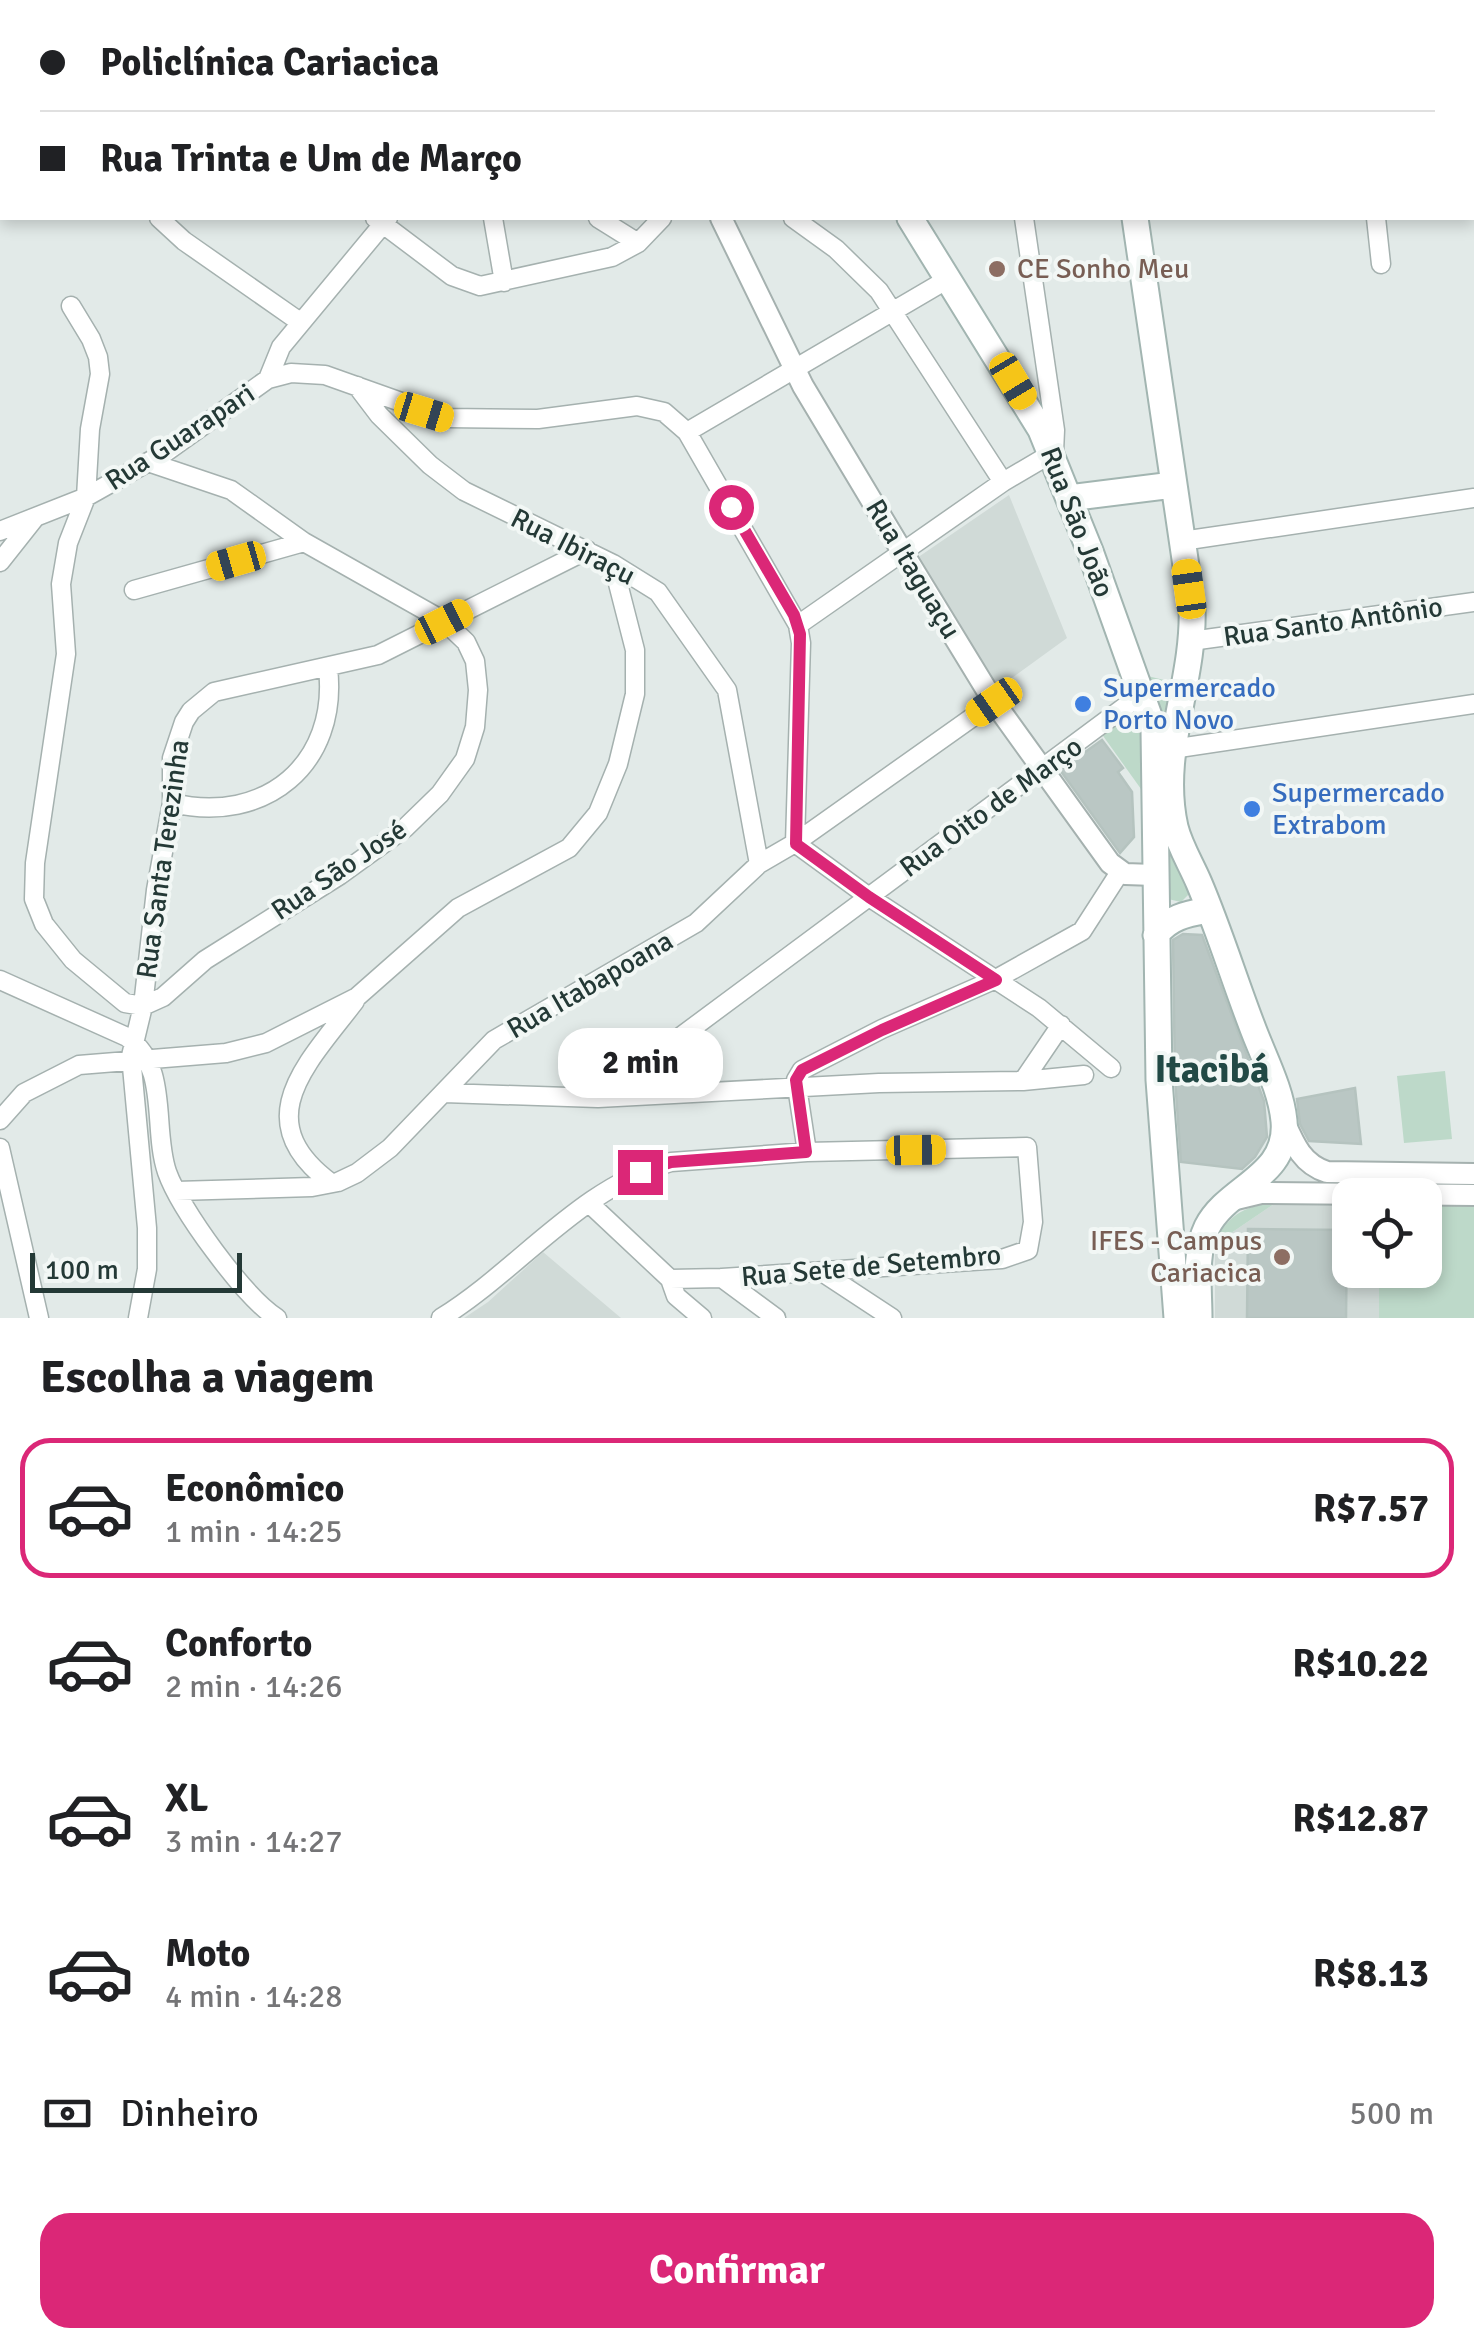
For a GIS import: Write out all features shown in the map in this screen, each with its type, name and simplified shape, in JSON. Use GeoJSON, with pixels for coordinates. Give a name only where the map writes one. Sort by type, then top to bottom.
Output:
{"type":"FeatureCollection","features":[{"type":"Feature","properties":{"kind":"main road","name":"Rua São João"},"geometry":{"type":"LineString","coordinates":[[915,220],[1020,392],[1052,454],[1164,743]]}},
{"type":"Feature","properties":{"kind":"main road"},"geometry":{"type":"LineString","coordinates":[[1135,220],[1192,608],[1191,641],[1164,743],[1154,884],[1160,1080],[1176,1318]]}},
{"type":"Feature","properties":{"kind":"main road"},"geometry":{"type":"LineString","coordinates":[[1070,498],[1173,485]]}},
{"type":"Feature","properties":{"kind":"main road"},"geometry":{"type":"LineString","coordinates":[[1164,743],[1179,840],[1206,902],[1284,1121],[1282,1143],[1272,1166],[1230,1200],[1210,1222],[1202,1240],[1199,1318]]}},
{"type":"Feature","properties":{"kind":"main road"},"geometry":{"type":"LineString","coordinates":[[1154,884],[1180,907],[1206,902]]}},
{"type":"Feature","properties":{"kind":"main road"},"geometry":{"type":"LineString","coordinates":[[1156,935],[1163,926],[1206,902]]}},
{"type":"Feature","properties":{"kind":"street"},"geometry":{"type":"LineString","coordinates":[[161,220],[184,242],[300,322]]}},
{"type":"Feature","properties":{"kind":"street"},"geometry":{"type":"LineString","coordinates":[[268,379],[275,356],[382,220],[461,282],[480,286],[602,260],[638,242],[660,220]]}},
{"type":"Feature","properties":{"kind":"street"},"geometry":{"type":"LineString","coordinates":[[493,220],[504,282]]}},
{"type":"Feature","properties":{"kind":"street"},"geometry":{"type":"LineString","coordinates":[[601,220],[638,242]]}},
{"type":"Feature","properties":{"kind":"street","name":"Rua Itaguaçu"},"geometry":{"type":"LineString","coordinates":[[722,220],[794,368],[903,554],[994,702],[1120,872]]}},
{"type":"Feature","properties":{"kind":"street"},"geometry":{"type":"LineString","coordinates":[[796,220],[853,264],[894,311],[1003,482]]}},
{"type":"Feature","properties":{"kind":"street"},"geometry":{"type":"LineString","coordinates":[[798,626],[1056,448],[1024,220]]}},
{"type":"Feature","properties":{"kind":"street"},"geometry":{"type":"LineString","coordinates":[[1376,220],[1381,264]]}},
{"type":"Feature","properties":{"kind":"street"},"geometry":{"type":"LineString","coordinates":[[948,279],[688,432],[798,626],[801,643],[796,844],[1061,1026],[1110,1068]]}},
{"type":"Feature","properties":{"kind":"street"},"geometry":{"type":"LineString","coordinates":[[71,306],[98,357],[98,394],[90,429],[86,497],[68,543],[61,584],[66,654],[35,863],[37,911],[58,944],[106,990],[124,1004],[143,1006]]}},
{"type":"Feature","properties":{"kind":"street","name":"Rua Guarapari"},"geometry":{"type":"LineString","coordinates":[[0,531],[86,497],[189,437],[268,379],[291,373],[308,372],[357,385],[446,418],[538,419],[637,406],[664,412],[688,432]]}},
{"type":"Feature","properties":{"kind":"street","name":"Rua Ibiraçu"},"geometry":{"type":"LineString","coordinates":[[357,385],[392,428],[464,491],[587,550],[658,592],[727,690],[759,864]]}},
{"type":"Feature","properties":{"kind":"street","name":"Rua São José"},"geometry":{"type":"LineString","coordinates":[[143,1006],[174,990],[205,960],[361,862],[406,828],[448,784],[472,744],[478,690],[475,661],[466,642],[444,622],[304,542],[231,490],[148,462]]}},
{"type":"Feature","properties":{"kind":"street"},"geometry":{"type":"LineString","coordinates":[[1182,541],[1474,498]]}},
{"type":"Feature","properties":{"kind":"street"},"geometry":{"type":"LineString","coordinates":[[0,562],[38,514]]}},
{"type":"Feature","properties":{"kind":"street"},"geometry":{"type":"LineString","coordinates":[[134,590],[304,542]]}},
{"type":"Feature","properties":{"kind":"street","name":"Rua Santa Terezinha"},"geometry":{"type":"LineString","coordinates":[[138,1318],[146,1282],[148,1228],[138,1052],[158,876],[172,803],[170,782],[177,740],[191,710],[214,692],[238,684],[378,655],[587,550]]}},
{"type":"Feature","properties":{"kind":"street"},"geometry":{"type":"LineString","coordinates":[[331,1184],[312,1168],[288,1130],[288,1102],[293,1086],[312,1058],[357,997],[458,908],[569,848],[598,813],[628,731],[637,670],[613,564]]}},
{"type":"Feature","properties":{"kind":"street","name":"Rua Santo Antônio"},"geometry":{"type":"LineString","coordinates":[[1191,641],[1474,602]]}},
{"type":"Feature","properties":{"kind":"street"},"geometry":{"type":"LineString","coordinates":[[172,803],[209,810],[227,808],[290,781],[321,738],[330,704],[328,668]]}},
{"type":"Feature","properties":{"kind":"street","name":"Rua Oito de Março"},"geometry":{"type":"LineString","coordinates":[[598,1098],[1142,694]]}},
{"type":"Feature","properties":{"kind":"street","name":"Rua Itabapoana"},"geometry":{"type":"LineString","coordinates":[[331,1184],[378,1159],[494,1040],[680,934],[722,901],[759,864],[796,844],[994,702]]}},
{"type":"Feature","properties":{"kind":"street"},"geometry":{"type":"LineString","coordinates":[[1164,743],[1474,704]]}},
{"type":"Feature","properties":{"kind":"street"},"geometry":{"type":"LineString","coordinates":[[440,1318],[589,1203],[640,1172],[671,1162],[806,1152],[798,1074],[818,1060],[996,980],[1082,931],[1120,872],[1154,884]]}},
{"type":"Feature","properties":{"kind":"street"},"geometry":{"type":"LineString","coordinates":[[1,980],[138,1052],[152,1072],[167,1171],[176,1190],[234,1278],[256,1303],[277,1318]]}},
{"type":"Feature","properties":{"kind":"street"},"geometry":{"type":"LineString","coordinates":[[0,1120],[24,1092],[66,1070],[138,1052],[247,1049],[357,997]]}},
{"type":"Feature","properties":{"kind":"street"},"geometry":{"type":"LineString","coordinates":[[1023,1081],[1061,1026]]}},
{"type":"Feature","properties":{"kind":"street"},"geometry":{"type":"LineString","coordinates":[[444,1093],[598,1098],[797,1087],[1023,1081],[1084,1075]]}},
{"type":"Feature","properties":{"kind":"street"},"geometry":{"type":"LineString","coordinates":[[1284,1121],[1292,1142],[1307,1162],[1328,1172],[1474,1174]]}},
{"type":"Feature","properties":{"kind":"street","name":"Rua Sete de Setembro"},"geometry":{"type":"LineString","coordinates":[[670,1278],[1002,1259],[1028,1250],[1033,1222],[1027,1147],[806,1152]]}},
{"type":"Feature","properties":{"kind":"street"},"geometry":{"type":"LineString","coordinates":[[0,1148],[39,1318]]}},
{"type":"Feature","properties":{"kind":"street"},"geometry":{"type":"LineString","coordinates":[[176,1190],[299,1189],[331,1184]]}},
{"type":"Feature","properties":{"kind":"street"},"geometry":{"type":"LineString","coordinates":[[1230,1200],[1261,1192],[1474,1195]]}},
{"type":"Feature","properties":{"kind":"street"},"geometry":{"type":"LineString","coordinates":[[589,1203],[670,1278],[676,1296],[702,1318]]}},
{"type":"Feature","properties":{"kind":"street"},"geometry":{"type":"LineString","coordinates":[[821,1272],[892,1318]]}},
{"type":"Feature","properties":{"kind":"street"},"geometry":{"type":"LineString","coordinates":[[722,1278],[776,1318]]}},
{"type":"Feature","properties":{"kind":"shaded area"},"geometry":{"type":"Polygon","coordinates":[[[1009,495],[1067,638],[998,688],[917,558],[1009,495]]]}},
{"type":"Feature","properties":{"kind":"shaded area","name":"IFES - Campus Cariacica"},"geometry":{"type":"Polygon","coordinates":[[[1274,1204],[1332,1205],[1332,1288],[1442,1288],[1442,1205],[1474,1205],[1474,1318],[1215,1318],[1215,1244],[1274,1204]]]}},
{"type":"Feature","properties":{"kind":"shaded area"},"geometry":{"type":"Polygon","coordinates":[[[543,1252],[621,1318],[464,1318],[488,1302],[543,1252]]]}},
{"type":"Feature","properties":{"kind":"green space"},"geometry":{"type":"Polygon","coordinates":[[[1143,675],[1177,683],[1164,761],[1191,892],[1181,902],[1168,899],[1143,675]]]}},
{"type":"Feature","properties":{"kind":"green space"},"geometry":{"type":"Polygon","coordinates":[[[1134,709],[1146,718],[1141,789],[1101,733],[1134,709]]]}},
{"type":"Feature","properties":{"kind":"green space"},"geometry":{"type":"Polygon","coordinates":[[[1445,1071],[1452,1139],[1404,1143],[1397,1076],[1445,1071]]]}},
{"type":"Feature","properties":{"kind":"green space"},"geometry":{"type":"Polygon","coordinates":[[[1274,1204],[1215,1244],[1224,1226],[1238,1214],[1254,1206],[1274,1204]]]}},
{"type":"Feature","properties":{"kind":"green space"},"geometry":{"type":"Polygon","coordinates":[[[1442,1205],[1474,1205],[1474,1318],[1379,1318],[1379,1288],[1442,1288],[1442,1205]]]}},
{"type":"Feature","properties":{"kind":"building"},"geometry":{"type":"Polygon","coordinates":[[[1102,740],[1123,768],[1118,772],[1132,792],[1134,837],[1120,853],[1060,770],[1102,740]]]}},
{"type":"Feature","properties":{"kind":"building"},"geometry":{"type":"Polygon","coordinates":[[[1183,934],[1202,935],[1264,1101],[1267,1137],[1242,1169],[1181,1162],[1175,1079],[1173,940],[1183,934]]]}},
{"type":"Feature","properties":{"kind":"building"},"geometry":{"type":"Polygon","coordinates":[[[1355,1088],[1361,1144],[1309,1141],[1300,1124],[1297,1099],[1355,1088]]]}},
{"type":"Feature","properties":{"kind":"building"},"geometry":{"type":"Polygon","coordinates":[[[1248,1229],[1332,1230],[1332,1288],[1346,1288],[1346,1318],[1247,1318],[1248,1229]]]}},
{"type":"Feature","properties":{"kind":"place","name":"CE Sonho Meu"},"geometry":{"type":"Point","coordinates":[997,269]}},
{"type":"Feature","properties":{"kind":"place","name":"Supermercado Porto Novo"},"geometry":{"type":"Point","coordinates":[1083,704]}},
{"type":"Feature","properties":{"kind":"place","name":"Supermercado Extrabom"},"geometry":{"type":"Point","coordinates":[1252,809]}},
{"type":"Feature","properties":{"kind":"place","name":"IFES - Campus Cariacica"},"geometry":{"type":"Point","coordinates":[1282,1257]}},
{"type":"Feature","properties":{"kind":"district","name":"Itacibá"},"geometry":{"type":"Point","coordinates":[1212,1069]}},
{"type":"Feature","properties":{"kind":"route"},"geometry":{"type":"LineString","coordinates":[[640,1172],[671,1162],[806,1152],[796,1080],[802,1070],[996,980],[796,844],[800,634],[794,615],[731,507]]}}]}
